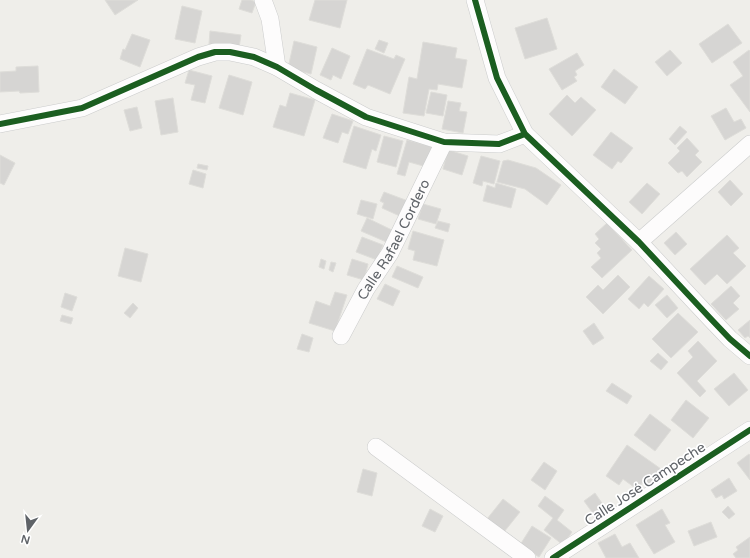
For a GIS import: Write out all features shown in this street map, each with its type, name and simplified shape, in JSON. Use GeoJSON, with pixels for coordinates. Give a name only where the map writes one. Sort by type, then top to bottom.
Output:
{"type":"FeatureCollection","features":[{"type":"Feature","properties":{"kind":"street"},"geometry":{"type":"LineString","coordinates":[[263,0],[270,19],[276,67]]}},
{"type":"Feature","properties":{"kind":"street"},"geometry":{"type":"LineString","coordinates":[[475,0],[497,78],[525,134],[639,242],[730,339],[750,356]]}},
{"type":"Feature","properties":{"kind":"street"},"geometry":{"type":"LineString","coordinates":[[0,124],[82,108],[198,57],[215,52],[230,52],[254,57],[276,67],[366,117],[444,142],[499,144],[525,134]]}},
{"type":"Feature","properties":{"kind":"street","name":"Calle Rafael Cordero"},"geometry":{"type":"LineString","coordinates":[[341,336],[366,289],[390,253],[444,142]]}},
{"type":"Feature","properties":{"kind":"street"},"geometry":{"type":"LineString","coordinates":[[639,242],[750,144]]}},
{"type":"Feature","properties":{"kind":"street","name":"Calle José Campeche"},"geometry":{"type":"LineString","coordinates":[[554,558],[750,430]]}},
{"type":"Feature","properties":{"kind":"street"},"geometry":{"type":"LineString","coordinates":[[376,447],[527,558]]}},
{"type":"Feature","properties":{"kind":"building"},"geometry":{"type":"Polygon","coordinates":[[[105,0],[138,0],[115,15],[105,0]]]}},
{"type":"Feature","properties":{"kind":"building"},"geometry":{"type":"Polygon","coordinates":[[[242,0],[251,0],[256,2],[252,13],[239,9],[242,0]]]}},
{"type":"Feature","properties":{"kind":"building"},"geometry":{"type":"Polygon","coordinates":[[[315,0],[347,0],[340,28],[309,20],[315,0]]]}},
{"type":"Feature","properties":{"kind":"building"},"geometry":{"type":"Polygon","coordinates":[[[182,6],[202,11],[195,43],[175,39],[182,6]]]}},
{"type":"Feature","properties":{"kind":"building"},"geometry":{"type":"Polygon","coordinates":[[[547,18],[557,49],[525,59],[515,28],[547,18]]]}},
{"type":"Feature","properties":{"kind":"building"},"geometry":{"type":"Polygon","coordinates":[[[728,24],[742,43],[712,63],[699,44],[728,24]]]}},
{"type":"Feature","properties":{"kind":"building"},"geometry":{"type":"Polygon","coordinates":[[[210,31],[241,35],[239,48],[209,44],[210,31]]]}},
{"type":"Feature","properties":{"kind":"building"},"geometry":{"type":"Polygon","coordinates":[[[132,34],[150,40],[140,67],[120,59],[123,49],[125,50],[132,34]]]}},
{"type":"Feature","properties":{"kind":"building"},"geometry":{"type":"Polygon","coordinates":[[[379,40],[388,43],[384,53],[375,49],[379,40]]]}},
{"type":"Feature","properties":{"kind":"building"},"geometry":{"type":"Polygon","coordinates":[[[294,41],[317,47],[311,74],[288,68],[294,41]]]}},
{"type":"Feature","properties":{"kind":"building"},"geometry":{"type":"Polygon","coordinates":[[[423,42],[457,48],[455,58],[467,60],[462,88],[438,84],[437,90],[429,89],[424,116],[403,113],[409,77],[417,79],[423,42]]]}},
{"type":"Feature","properties":{"kind":"building"},"geometry":{"type":"Polygon","coordinates":[[[332,48],[350,56],[341,79],[333,75],[331,80],[320,75],[332,48]]]}},
{"type":"Feature","properties":{"kind":"building"},"geometry":{"type":"Polygon","coordinates":[[[367,49],[394,59],[396,55],[405,59],[390,94],[368,85],[365,89],[353,84],[367,49]]]}},
{"type":"Feature","properties":{"kind":"building"},"geometry":{"type":"Polygon","coordinates":[[[670,50],[682,63],[667,76],[655,62],[670,50]]]}},
{"type":"Feature","properties":{"kind":"building"},"geometry":{"type":"Polygon","coordinates":[[[749,50],[750,112],[730,85],[743,76],[733,62],[749,50]]]}},
{"type":"Feature","properties":{"kind":"building"},"geometry":{"type":"Polygon","coordinates":[[[577,53],[584,65],[575,71],[577,75],[574,77],[577,81],[562,90],[549,69],[577,53]]]}},
{"type":"Feature","properties":{"kind":"building"},"geometry":{"type":"Polygon","coordinates":[[[38,66],[39,92],[0,92],[0,72],[16,71],[16,67],[38,66]]]}},
{"type":"Feature","properties":{"kind":"building"},"geometry":{"type":"Polygon","coordinates":[[[614,69],[638,87],[625,104],[601,87],[614,69]]]}},
{"type":"Feature","properties":{"kind":"building"},"geometry":{"type":"Polygon","coordinates":[[[189,70],[212,76],[205,103],[191,100],[195,85],[185,83],[189,70]]]}},
{"type":"Feature","properties":{"kind":"building"},"geometry":{"type":"Polygon","coordinates":[[[229,75],[252,82],[243,115],[219,108],[229,75]]]}},
{"type":"Feature","properties":{"kind":"building"},"geometry":{"type":"Polygon","coordinates":[[[431,92],[447,95],[443,116],[426,113],[431,92]]]}},
{"type":"Feature","properties":{"kind":"building"},"geometry":{"type":"Polygon","coordinates":[[[290,93],[315,100],[304,136],[273,127],[280,105],[286,107],[290,93]]]}},
{"type":"Feature","properties":{"kind":"building"},"geometry":{"type":"Polygon","coordinates":[[[567,95],[575,103],[581,97],[596,110],[572,136],[549,114],[567,95]]]}},
{"type":"Feature","properties":{"kind":"building"},"geometry":{"type":"Polygon","coordinates":[[[173,98],[178,132],[161,135],[155,101],[173,98]]]}},
{"type":"Feature","properties":{"kind":"building"},"geometry":{"type":"Polygon","coordinates":[[[448,101],[461,103],[459,111],[467,112],[463,133],[442,129],[448,101]]]}},
{"type":"Feature","properties":{"kind":"building"},"geometry":{"type":"Polygon","coordinates":[[[137,107],[142,128],[130,131],[124,110],[137,107]]]}},
{"type":"Feature","properties":{"kind":"building"},"geometry":{"type":"Polygon","coordinates":[[[726,108],[734,122],[741,119],[746,128],[725,140],[711,116],[726,108]]]}},
{"type":"Feature","properties":{"kind":"building"},"geometry":{"type":"Polygon","coordinates":[[[332,114],[353,121],[348,134],[342,132],[338,143],[323,138],[332,114]]]}},
{"type":"Feature","properties":{"kind":"building"},"geometry":{"type":"Polygon","coordinates":[[[354,126],[381,135],[376,151],[372,149],[366,169],[343,162],[354,126]]]}},
{"type":"Feature","properties":{"kind":"building"},"geometry":{"type":"Polygon","coordinates":[[[680,126],[687,132],[675,145],[669,139],[680,126]]]}},
{"type":"Feature","properties":{"kind":"building"},"geometry":{"type":"Polygon","coordinates":[[[611,132],[633,148],[621,163],[618,161],[612,169],[593,155],[611,132]]]}},
{"type":"Feature","properties":{"kind":"building"},"geometry":{"type":"Polygon","coordinates":[[[384,136],[403,141],[396,167],[377,162],[384,136]]]}},
{"type":"Feature","properties":{"kind":"building"},"geometry":{"type":"Polygon","coordinates":[[[687,138],[699,151],[695,155],[702,162],[687,177],[682,171],[678,173],[668,163],[680,151],[677,148],[687,138]]]}},
{"type":"Feature","properties":{"kind":"building"},"geometry":{"type":"Polygon","coordinates":[[[407,140],[433,147],[427,167],[409,162],[405,176],[397,174],[407,140]]]}},
{"type":"Feature","properties":{"kind":"building"},"geometry":{"type":"Polygon","coordinates":[[[448,150],[468,156],[462,175],[443,169],[448,150]]]}},
{"type":"Feature","properties":{"kind":"building"},"geometry":{"type":"Polygon","coordinates":[[[0,155],[15,163],[4,185],[0,183],[0,155]]]}},
{"type":"Feature","properties":{"kind":"building"},"geometry":{"type":"Polygon","coordinates":[[[481,156],[500,161],[494,184],[483,181],[482,186],[473,183],[481,156]]]}},
{"type":"Feature","properties":{"kind":"building"},"geometry":{"type":"Polygon","coordinates":[[[508,160],[536,168],[561,185],[547,205],[525,189],[497,182],[503,161],[508,160]]]}},
{"type":"Feature","properties":{"kind":"building"},"geometry":{"type":"Polygon","coordinates":[[[198,164],[208,166],[207,170],[197,168],[198,164]]]}},
{"type":"Feature","properties":{"kind":"building"},"geometry":{"type":"Polygon","coordinates":[[[193,170],[206,174],[203,188],[189,184],[193,170]]]}},
{"type":"Feature","properties":{"kind":"building"},"geometry":{"type":"Polygon","coordinates":[[[730,180],[743,194],[731,206],[718,192],[730,180]]]}},
{"type":"Feature","properties":{"kind":"building"},"geometry":{"type":"Polygon","coordinates":[[[496,183],[516,189],[511,208],[483,201],[487,185],[495,188],[496,183]]]}},
{"type":"Feature","properties":{"kind":"building"},"geometry":{"type":"Polygon","coordinates":[[[647,183],[660,194],[642,214],[629,202],[647,183]]]}},
{"type":"Feature","properties":{"kind":"building"},"geometry":{"type":"Polygon","coordinates":[[[384,192],[408,201],[402,217],[382,208],[384,203],[380,201],[384,192]]]}},
{"type":"Feature","properties":{"kind":"building"},"geometry":{"type":"Polygon","coordinates":[[[361,200],[377,204],[373,219],[357,214],[361,200]]]}},
{"type":"Feature","properties":{"kind":"building"},"geometry":{"type":"Polygon","coordinates":[[[423,204],[441,209],[436,224],[418,219],[423,204]]]}},
{"type":"Feature","properties":{"kind":"building"},"geometry":{"type":"Polygon","coordinates":[[[367,218],[396,232],[391,244],[361,231],[367,218]]]}},
{"type":"Feature","properties":{"kind":"building"},"geometry":{"type":"Polygon","coordinates":[[[438,221],[450,224],[448,232],[435,228],[438,221]]]}},
{"type":"Feature","properties":{"kind":"building"},"geometry":{"type":"Polygon","coordinates":[[[607,223],[632,250],[602,278],[591,267],[601,258],[597,253],[601,249],[595,243],[599,239],[595,234],[607,223]]]}},
{"type":"Feature","properties":{"kind":"building"},"geometry":{"type":"Polygon","coordinates":[[[413,231],[444,240],[437,266],[413,260],[415,251],[408,249],[413,231]]]}},
{"type":"Feature","properties":{"kind":"building"},"geometry":{"type":"Polygon","coordinates":[[[676,232],[687,244],[675,255],[664,243],[676,232]]]}},
{"type":"Feature","properties":{"kind":"building"},"geometry":{"type":"Polygon","coordinates":[[[727,235],[739,248],[733,253],[746,266],[727,284],[717,274],[705,285],[690,269],[727,235]]]}},
{"type":"Feature","properties":{"kind":"building"},"geometry":{"type":"Polygon","coordinates":[[[362,237],[383,245],[377,260],[356,252],[362,237]]]}},
{"type":"Feature","properties":{"kind":"building"},"geometry":{"type":"Polygon","coordinates":[[[125,248],[148,254],[141,282],[118,276],[125,248]]]}},
{"type":"Feature","properties":{"kind":"building"},"geometry":{"type":"Polygon","coordinates":[[[321,259],[326,261],[324,269],[319,267],[321,259]]]}},
{"type":"Feature","properties":{"kind":"building"},"geometry":{"type":"Polygon","coordinates":[[[352,259],[368,264],[364,280],[347,275],[352,259]]]}},
{"type":"Feature","properties":{"kind":"building"},"geometry":{"type":"Polygon","coordinates":[[[331,262],[336,263],[333,272],[329,270],[331,262]]]}},
{"type":"Feature","properties":{"kind":"building"},"geometry":{"type":"Polygon","coordinates":[[[397,266],[423,277],[418,288],[392,277],[397,266]]]}},
{"type":"Feature","properties":{"kind":"building"},"geometry":{"type":"Polygon","coordinates":[[[618,275],[630,287],[603,314],[586,297],[598,285],[603,290],[618,275]]]}},
{"type":"Feature","properties":{"kind":"building"},"geometry":{"type":"Polygon","coordinates":[[[649,276],[664,289],[648,307],[644,303],[639,309],[628,299],[649,276]]]}},
{"type":"Feature","properties":{"kind":"building"},"geometry":{"type":"Polygon","coordinates":[[[385,284],[400,291],[393,306],[377,299],[385,284]]]}},
{"type":"Feature","properties":{"kind":"building"},"geometry":{"type":"Polygon","coordinates":[[[731,286],[740,296],[733,303],[739,309],[726,320],[711,304],[731,286]]]}},
{"type":"Feature","properties":{"kind":"building"},"geometry":{"type":"Polygon","coordinates":[[[335,292],[347,295],[335,331],[309,323],[316,301],[330,306],[335,292]]]}},
{"type":"Feature","properties":{"kind":"building"},"geometry":{"type":"Polygon","coordinates":[[[65,293],[77,297],[72,311],[61,307],[65,293]]]}},
{"type":"Feature","properties":{"kind":"building"},"geometry":{"type":"Polygon","coordinates":[[[667,295],[678,308],[667,318],[655,305],[667,295]]]}},
{"type":"Feature","properties":{"kind":"building"},"geometry":{"type":"Polygon","coordinates":[[[133,303],[138,308],[130,318],[124,313],[133,303]]]}},
{"type":"Feature","properties":{"kind":"building"},"geometry":{"type":"Polygon","coordinates":[[[678,313],[698,332],[671,358],[652,339],[678,313]]]}},
{"type":"Feature","properties":{"kind":"building"},"geometry":{"type":"Polygon","coordinates":[[[62,315],[73,318],[71,324],[60,321],[62,315]]]}},
{"type":"Feature","properties":{"kind":"building"},"geometry":{"type":"Polygon","coordinates":[[[750,320],[750,338],[748,336],[745,338],[738,330],[750,320]]]}},
{"type":"Feature","properties":{"kind":"building"},"geometry":{"type":"Polygon","coordinates":[[[594,323],[604,338],[593,345],[583,331],[594,323]]]}},
{"type":"Feature","properties":{"kind":"building"},"geometry":{"type":"Polygon","coordinates":[[[302,334],[313,338],[309,352],[297,349],[302,334]]]}},
{"type":"Feature","properties":{"kind":"building"},"geometry":{"type":"Polygon","coordinates":[[[698,341],[717,361],[697,381],[706,391],[700,397],[677,373],[693,357],[688,351],[698,341]]]}},
{"type":"Feature","properties":{"kind":"building"},"geometry":{"type":"Polygon","coordinates":[[[658,353],[668,362],[661,370],[650,361],[658,353]]]}},
{"type":"Feature","properties":{"kind":"building"},"geometry":{"type":"Polygon","coordinates":[[[734,373],[748,390],[729,406],[714,389],[734,373]]]}},
{"type":"Feature","properties":{"kind":"building"},"geometry":{"type":"Polygon","coordinates":[[[612,383],[632,396],[627,404],[606,391],[612,383]]]}},
{"type":"Feature","properties":{"kind":"building"},"geometry":{"type":"Polygon","coordinates":[[[686,400],[709,418],[693,438],[671,420],[686,400]]]}},
{"type":"Feature","properties":{"kind":"building"},"geometry":{"type":"Polygon","coordinates":[[[650,414],[671,430],[655,451],[634,435],[650,414]]]}},
{"type":"Feature","properties":{"kind":"building"},"geometry":{"type":"Polygon","coordinates":[[[627,445],[661,469],[648,487],[642,483],[638,490],[623,479],[619,485],[606,476],[627,445]]]}},
{"type":"Feature","properties":{"kind":"building"},"geometry":{"type":"Polygon","coordinates":[[[749,454],[750,455],[750,480],[737,463],[749,454]]]}},
{"type":"Feature","properties":{"kind":"building"},"geometry":{"type":"Polygon","coordinates":[[[544,462],[557,471],[545,490],[531,480],[544,462]]]}},
{"type":"Feature","properties":{"kind":"building"},"geometry":{"type":"Polygon","coordinates":[[[363,469],[377,473],[372,496],[357,492],[363,469]]]}},
{"type":"Feature","properties":{"kind":"building"},"geometry":{"type":"Polygon","coordinates":[[[729,478],[737,491],[724,499],[722,495],[716,498],[711,490],[729,478]]]}},
{"type":"Feature","properties":{"kind":"building"},"geometry":{"type":"Polygon","coordinates":[[[595,493],[608,512],[597,519],[584,501],[595,493]]]}},
{"type":"Feature","properties":{"kind":"building"},"geometry":{"type":"Polygon","coordinates":[[[545,496],[564,510],[557,520],[572,532],[563,545],[544,530],[553,518],[538,506],[545,496]]]}},
{"type":"Feature","properties":{"kind":"building"},"geometry":{"type":"Polygon","coordinates":[[[503,499],[520,512],[504,532],[487,519],[503,499]]]}},
{"type":"Feature","properties":{"kind":"building"},"geometry":{"type":"Polygon","coordinates":[[[728,506],[735,514],[729,519],[722,512],[728,506]]]}},
{"type":"Feature","properties":{"kind":"building"},"geometry":{"type":"Polygon","coordinates":[[[430,509],[443,516],[435,532],[422,526],[430,509]]]}},
{"type":"Feature","properties":{"kind":"building"},"geometry":{"type":"Polygon","coordinates":[[[662,509],[670,523],[665,525],[675,542],[654,554],[636,525],[662,509]]]}},
{"type":"Feature","properties":{"kind":"building"},"geometry":{"type":"Polygon","coordinates":[[[711,522],[717,537],[694,546],[688,531],[711,522]]]}},
{"type":"Feature","properties":{"kind":"building"},"geometry":{"type":"Polygon","coordinates":[[[532,526],[551,538],[539,557],[520,545],[532,526]]]}},
{"type":"Feature","properties":{"kind":"building"},"geometry":{"type":"Polygon","coordinates":[[[615,534],[622,547],[630,543],[639,558],[606,558],[598,543],[615,534]]]}},
{"type":"Feature","properties":{"kind":"building"},"geometry":{"type":"Polygon","coordinates":[[[750,537],[750,558],[736,558],[733,554],[738,550],[736,547],[750,537]]]}},
{"type":"Feature","properties":{"kind":"cycle path"},"geometry":{"type":"LineString","coordinates":[[475,0],[497,78],[525,134],[639,242],[730,339],[750,356]]}},
{"type":"Feature","properties":{"kind":"cycle path"},"geometry":{"type":"LineString","coordinates":[[0,124],[82,108],[198,57],[215,52],[230,52],[254,57],[277,67],[366,117],[444,142],[499,144],[525,134]]}},
{"type":"Feature","properties":{"kind":"cycle path"},"geometry":{"type":"LineString","coordinates":[[553,558],[750,430]]}}]}
